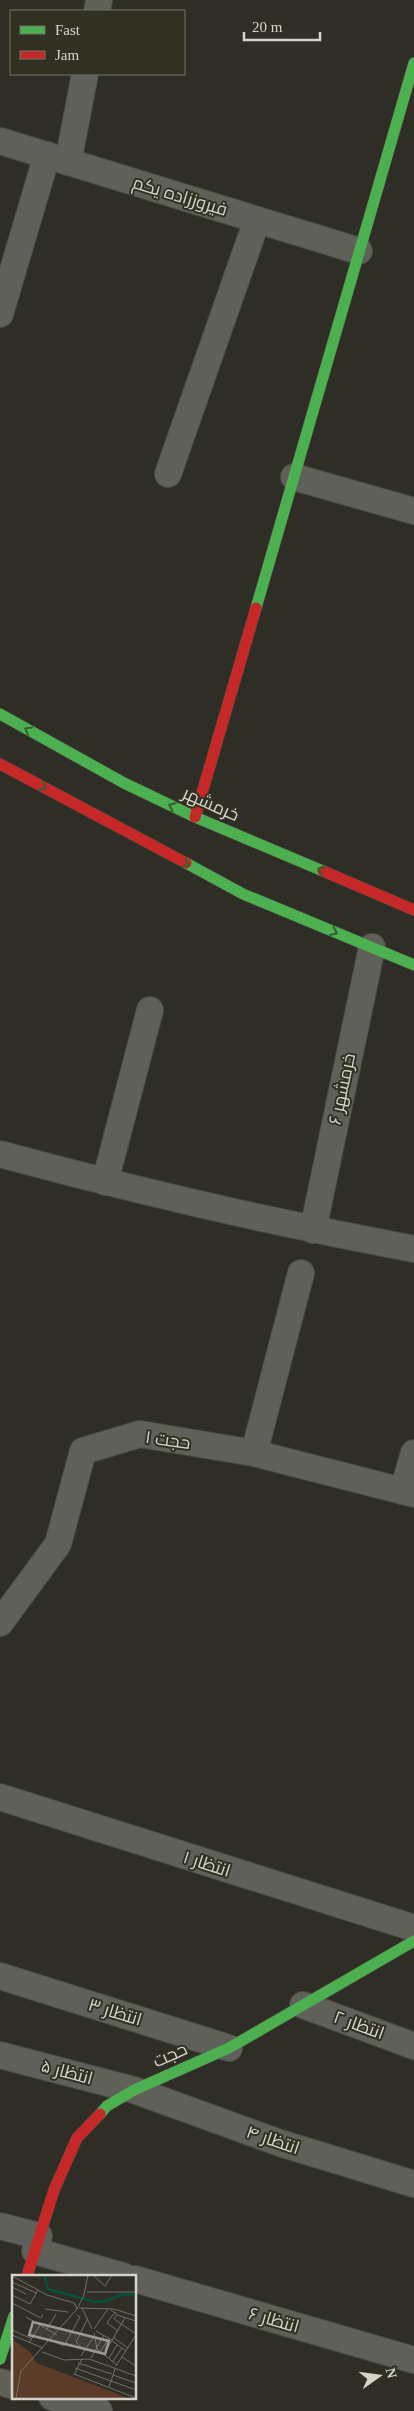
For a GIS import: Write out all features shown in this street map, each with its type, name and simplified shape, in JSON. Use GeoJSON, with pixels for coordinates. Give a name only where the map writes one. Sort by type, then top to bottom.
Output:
{"type":"FeatureCollection","features":[{"type":"Feature","properties":{"kind":"street"},"geometry":{"type":"LineString","coordinates":[[195,817],[414,63]]}},
{"type":"Feature","properties":{"kind":"street"},"geometry":{"type":"LineString","coordinates":[[0,314],[58,158],[85,75]]}},
{"type":"Feature","properties":{"kind":"street","name":"فیروززاده یکم"},"geometry":{"type":"LineString","coordinates":[[0,141],[359,251]]}},
{"type":"Feature","properties":{"kind":"street"},"geometry":{"type":"LineString","coordinates":[[168,474],[257,220]]}},
{"type":"Feature","properties":{"kind":"street"},"geometry":{"type":"LineString","coordinates":[[294,477],[414,511]]}},
{"type":"Feature","properties":{"kind":"street","name":"خرمشهر"},"geometry":{"type":"LineString","coordinates":[[0,714],[124,783],[195,817],[414,910]]}},
{"type":"Feature","properties":{"kind":"street"},"geometry":{"type":"LineString","coordinates":[[0,764],[243,894],[414,965]]}},
{"type":"Feature","properties":{"kind":"street","name":"خرمشهر ۶"},"geometry":{"type":"LineString","coordinates":[[313,1230],[372,948]]}},
{"type":"Feature","properties":{"kind":"street"},"geometry":{"type":"LineString","coordinates":[[105,1182],[150,1010]]}},
{"type":"Feature","properties":{"kind":"street"},"geometry":{"type":"LineString","coordinates":[[0,1154],[105,1182],[313,1230],[414,1249]]}},
{"type":"Feature","properties":{"kind":"street"},"geometry":{"type":"LineString","coordinates":[[254,1453],[302,1272]]}},
{"type":"Feature","properties":{"kind":"street","name":"حجت ۱"},"geometry":{"type":"LineString","coordinates":[[0,1624],[58,1544],[84,1451],[140,1434],[254,1453],[408,1493]]}},
{"type":"Feature","properties":{"kind":"street"},"geometry":{"type":"LineString","coordinates":[[408,1493],[414,1453]]}},
{"type":"Feature","properties":{"kind":"street","name":"انتظار ۱"},"geometry":{"type":"LineString","coordinates":[[0,1797],[414,1928]]}},
{"type":"Feature","properties":{"kind":"street","name":"حجت"},"geometry":{"type":"LineString","coordinates":[[26,2275],[54,2190],[76,2138],[107,2106],[134,2090],[229,2048],[414,1941]]}},
{"type":"Feature","properties":{"kind":"street","name":"انتظار ۳"},"geometry":{"type":"LineString","coordinates":[[0,1976],[229,2048]]}},
{"type":"Feature","properties":{"kind":"street","name":"انتظار ۲"},"geometry":{"type":"LineString","coordinates":[[303,2005],[414,2046]]}},
{"type":"Feature","properties":{"kind":"street","name":"انتظار ۵"},"geometry":{"type":"LineString","coordinates":[[0,2055],[134,2090]]}},
{"type":"Feature","properties":{"kind":"street","name":"انتظار ۴"},"geometry":{"type":"LineString","coordinates":[[134,2090],[280,2143],[414,2184]]}},
{"type":"Feature","properties":{"kind":"street"},"geometry":{"type":"LineString","coordinates":[[0,2226],[37,2243],[120,2275]]}},
{"type":"Feature","properties":{"kind":"street","name":"انتظار ۶"},"geometry":{"type":"LineString","coordinates":[[136,2280],[414,2360]]}},
{"type":"Feature","properties":{"kind":"street"},"geometry":{"type":"LineString","coordinates":[[0,2359],[12,2322]]}},
{"type":"Feature","properties":{"kind":"street"},"geometry":{"type":"LineString","coordinates":[[55,2398],[99,2411]]}},
{"type":"Feature","properties":{"kind":"traffic: fast"},"geometry":{"type":"LineString","coordinates":[[256,608],[414,63]]}},
{"type":"Feature","properties":{"kind":"traffic: fast"},"geometry":{"type":"LineString","coordinates":[[0,714],[124,783],[195,817],[323,871]]}},
{"type":"Feature","properties":{"kind":"traffic: fast"},"geometry":{"type":"LineString","coordinates":[[186,863],[243,894],[414,965]]}},
{"type":"Feature","properties":{"kind":"traffic: fast"},"geometry":{"type":"LineString","coordinates":[[100,2114],[107,2106],[134,2090],[229,2048],[414,1941]]}},
{"type":"Feature","properties":{"kind":"traffic: fast"},"geometry":{"type":"LineString","coordinates":[[0,2359],[12,2322]]}},
{"type":"Feature","properties":{"kind":"traffic: jam"},"geometry":{"type":"LineString","coordinates":[[195,817],[256,608]]}},
{"type":"Feature","properties":{"kind":"traffic: jam"},"geometry":{"type":"LineString","coordinates":[[0,764],[186,863]]}},
{"type":"Feature","properties":{"kind":"traffic: jam"},"geometry":{"type":"LineString","coordinates":[[323,871],[414,910]]}},
{"type":"Feature","properties":{"kind":"traffic: jam"},"geometry":{"type":"LineString","coordinates":[[27,2275],[54,2190],[77,2138],[100,2114]]}}]}
